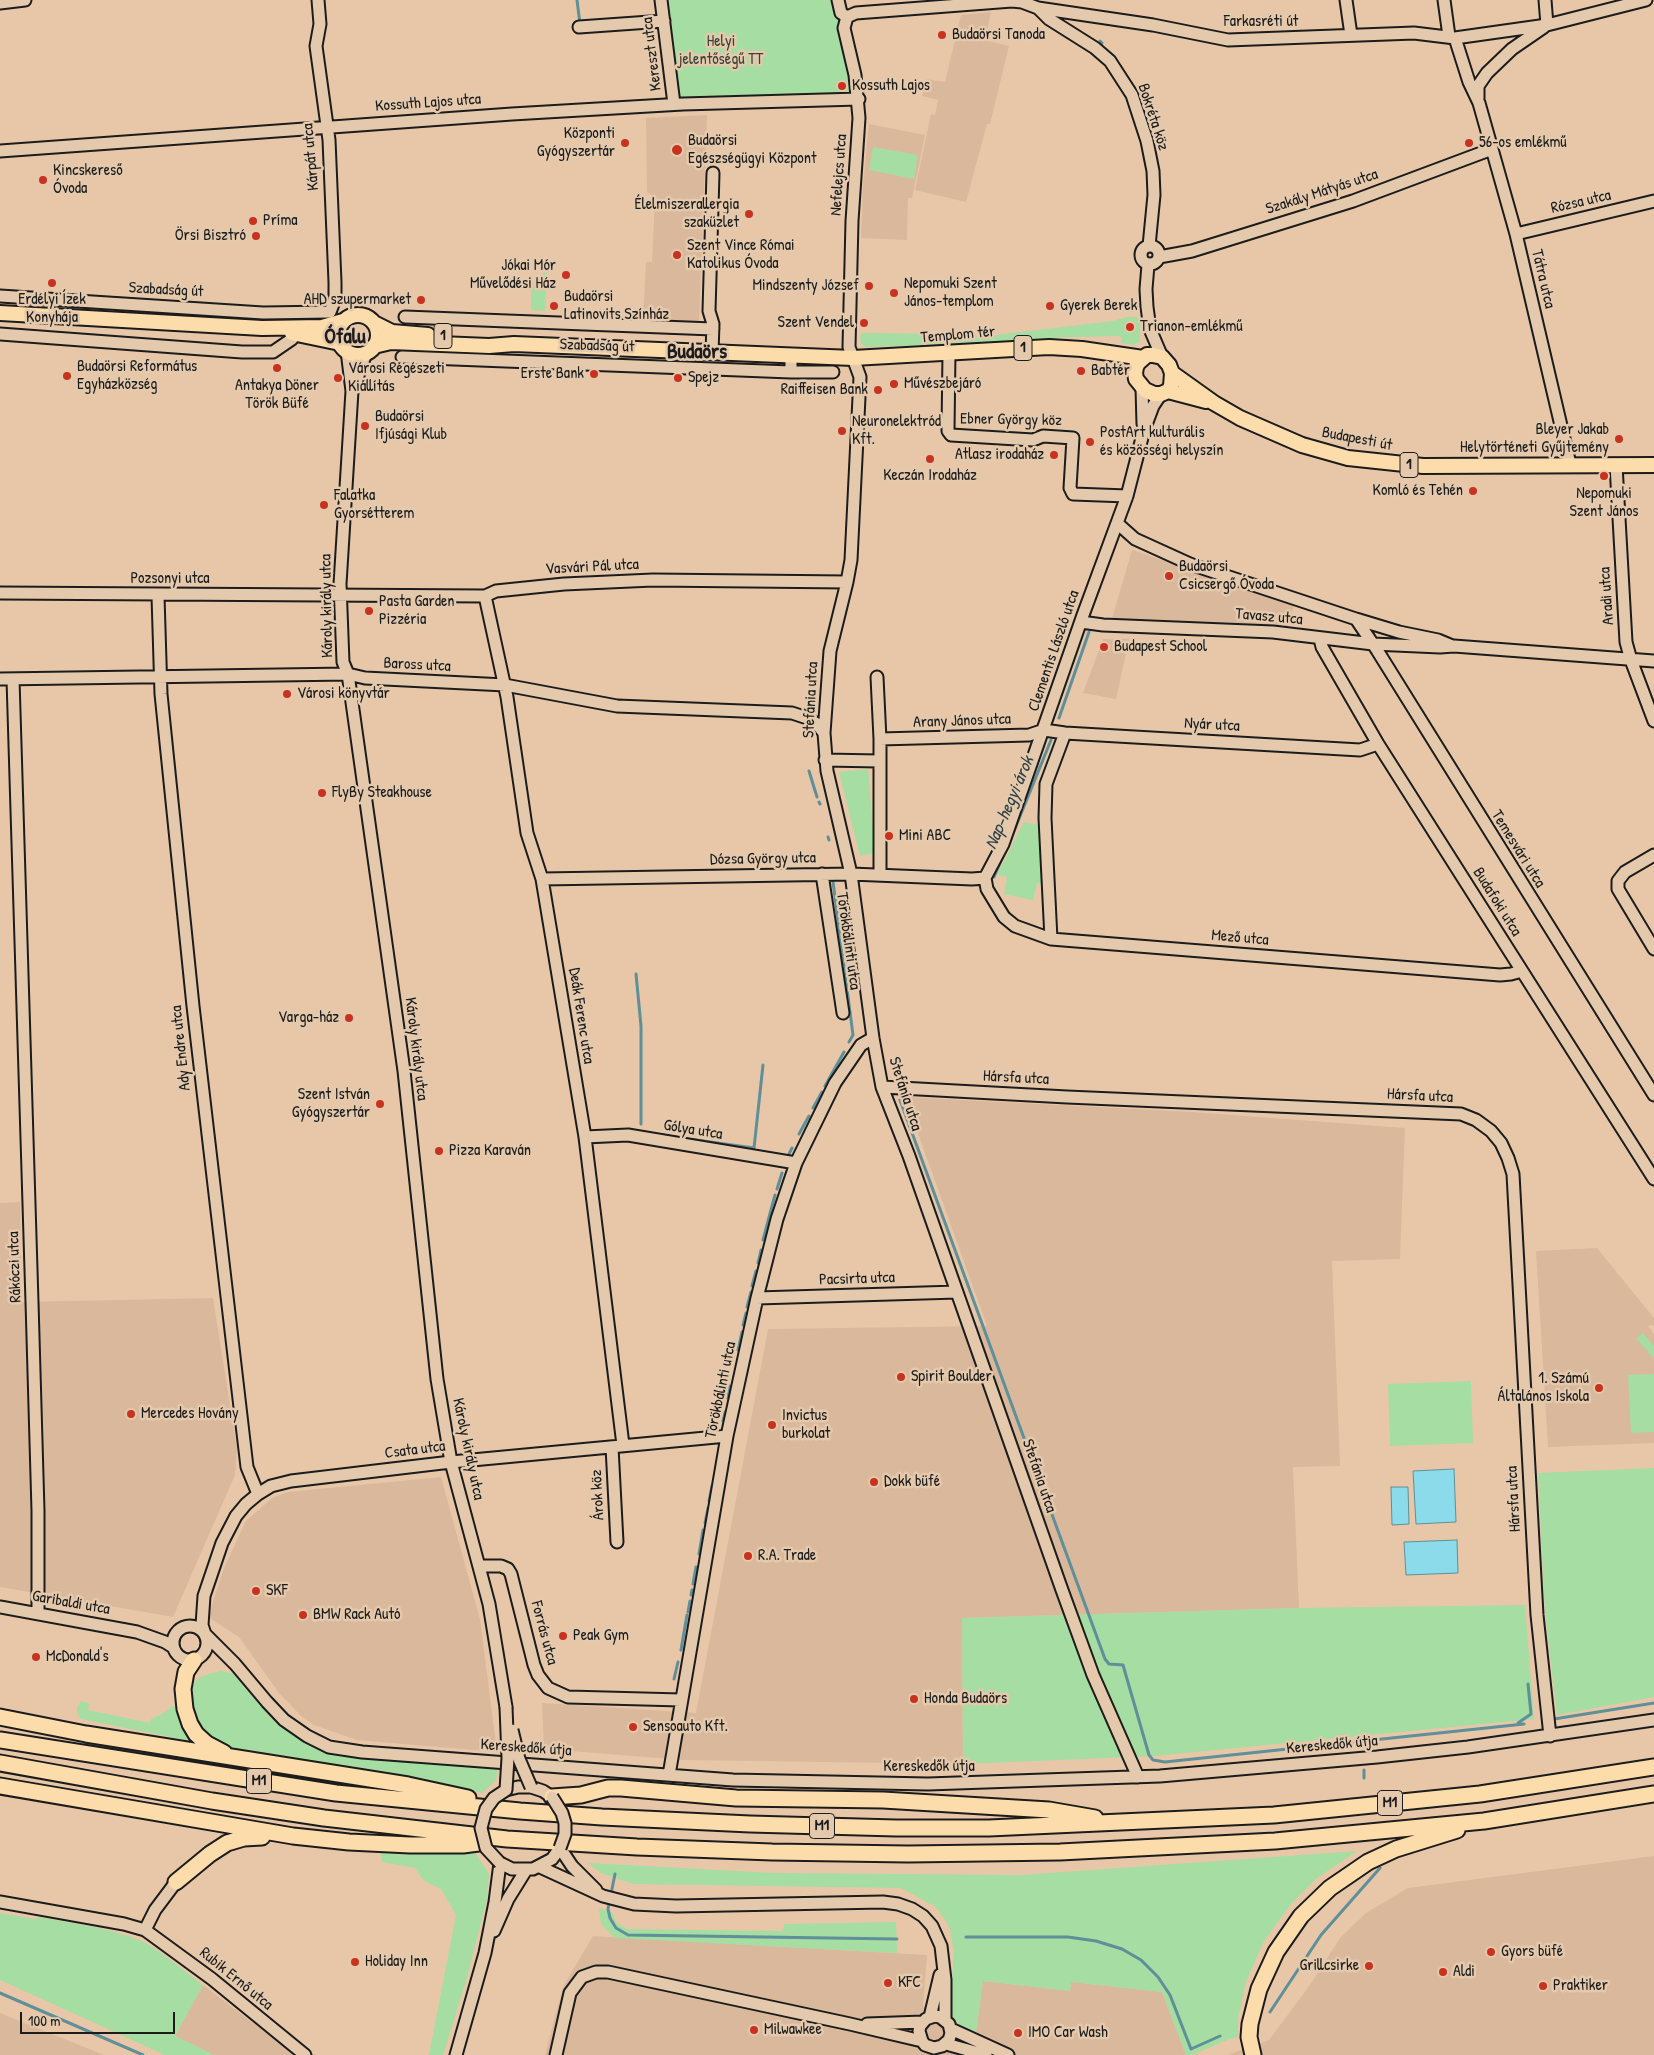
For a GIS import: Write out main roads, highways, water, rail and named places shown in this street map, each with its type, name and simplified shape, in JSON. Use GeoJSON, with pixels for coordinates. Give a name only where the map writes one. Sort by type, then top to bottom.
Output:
{"type":"FeatureCollection","features":[{"type":"Feature","properties":{"kind":"highway"},"geometry":{"type":"LineString","coordinates":[[197,1659],[186,1672],[183,1689],[185,1709],[190,1724],[196,1734],[208,1744],[232,1758]]}},
{"type":"Feature","properties":{"kind":"highway"},"geometry":{"type":"LineString","coordinates":[[0,1717],[86,1734],[408,1785],[520,1811]]}},
{"type":"Feature","properties":{"kind":"highway","name":"M1"},"geometry":{"type":"LineString","coordinates":[[0,1740],[336,1793],[520,1811],[750,1824],[886,1828],[989,1828],[1274,1815],[1480,1794],[1654,1767]]}},
{"type":"Feature","properties":{"kind":"highway","name":"M1"},"geometry":{"type":"LineString","coordinates":[[0,1763],[212,1801],[315,1816],[507,1839],[637,1847],[772,1852],[908,1854],[1060,1852],[1275,1841],[1484,1821],[1654,1794]]}},
{"type":"Feature","properties":{"kind":"highway"},"geometry":{"type":"LineString","coordinates":[[0,1786],[293,1836],[349,1842],[463,1845],[507,1839]]}},
{"type":"Feature","properties":{"kind":"highway"},"geometry":{"type":"LineString","coordinates":[[552,1797],[581,1795],[608,1788],[621,1788],[736,1798],[883,1800],[1049,1810],[1124,1823]]}},
{"type":"Feature","properties":{"kind":"highway"},"geometry":{"type":"LineString","coordinates":[[1253,2055],[1249,2037],[1250,2024],[1259,1989],[1276,1952],[1301,1916],[1314,1902],[1330,1888],[1368,1862],[1396,1850],[1484,1821]]}},
{"type":"Feature","properties":{"kind":"highway"},"geometry":{"type":"LineString","coordinates":[[176,1882],[210,1854],[227,1843],[244,1838],[293,1836]]}},
{"type":"Feature","properties":{"kind":"main road","name":"Szabadság út"},"geometry":{"type":"LineString","coordinates":[[0,313],[262,328],[322,327],[343,321]]}},
{"type":"Feature","properties":{"kind":"main road","name":"1"},"geometry":{"type":"LineString","coordinates":[[343,321],[350,316],[359,315],[367,317],[374,323]]}},
{"type":"Feature","properties":{"kind":"main road"},"geometry":{"type":"LineString","coordinates":[[343,321],[338,332],[343,347]]}},
{"type":"Feature","properties":{"kind":"main road","name":"Szabadság út"},"geometry":{"type":"LineString","coordinates":[[374,323],[392,332],[490,339],[514,344]]}},
{"type":"Feature","properties":{"kind":"main road"},"geometry":{"type":"LineString","coordinates":[[370,350],[378,337],[374,323]]}},
{"type":"Feature","properties":{"kind":"main road","name":"Szabadság út"},"geometry":{"type":"LineString","coordinates":[[262,328],[343,347]]}},
{"type":"Feature","properties":{"kind":"main road","name":"Szabadság út"},"geometry":{"type":"LineString","coordinates":[[370,350],[391,342],[489,346],[514,344],[791,357],[853,358]]}},
{"type":"Feature","properties":{"kind":"main road","name":"1"},"geometry":{"type":"LineString","coordinates":[[343,347],[356,355],[370,350]]}},
{"type":"Feature","properties":{"kind":"main road","name":"Templom tér"},"geometry":{"type":"LineString","coordinates":[[853,358],[1050,347],[1145,356]]}},
{"type":"Feature","properties":{"kind":"main road","name":"Templom tér"},"geometry":{"type":"LineString","coordinates":[[1096,351],[1135,373]]}},
{"type":"Feature","properties":{"kind":"main road","name":"1"},"geometry":{"type":"LineString","coordinates":[[1145,356],[1162,357],[1169,365],[1172,373]]}},
{"type":"Feature","properties":{"kind":"main road"},"geometry":{"type":"LineString","coordinates":[[1135,373],[1138,363],[1145,356]]}},
{"type":"Feature","properties":{"kind":"main road","name":"1"},"geometry":{"type":"LineString","coordinates":[[1135,373],[1142,388],[1149,392],[1164,393]]}},
{"type":"Feature","properties":{"kind":"main road"},"geometry":{"type":"LineString","coordinates":[[1164,393],[1172,380],[1172,373]]}},
{"type":"Feature","properties":{"kind":"main road","name":"Budapesti út"},"geometry":{"type":"LineString","coordinates":[[1172,373],[1214,403],[1240,418],[1285,438],[1348,458],[1423,466],[1654,465]]}},
{"type":"Feature","properties":{"kind":"main road","name":"Budapesti út"},"geometry":{"type":"LineString","coordinates":[[1164,393],[1214,403]]}},
{"type":"Feature","properties":{"kind":"water"},"geometry":{"type":"Polygon","coordinates":[[[1454,1469],[1456,1522],[1416,1524],[1413,1471],[1454,1469]]]}},
{"type":"Feature","properties":{"kind":"water"},"geometry":{"type":"Polygon","coordinates":[[[1391,1487],[1408,1487],[1409,1524],[1392,1525],[1391,1487]]]}},
{"type":"Feature","properties":{"kind":"water"},"geometry":{"type":"Polygon","coordinates":[[[1457,1540],[1458,1573],[1406,1575],[1404,1542],[1457,1540]]]}},
{"type":"Feature","properties":{"kind":"waterway"},"geometry":{"type":"LineString","coordinates":[[577,0],[580,24]]}},
{"type":"Feature","properties":{"kind":"waterway","name":"Nap-hegyi árok"},"geometry":{"type":"LineString","coordinates":[[1059,718],[1089,632]]}},
{"type":"Feature","properties":{"kind":"waterway","name":"Nap-hegyi árok"},"geometry":{"type":"LineString","coordinates":[[1010,841],[1051,740]]}},
{"type":"Feature","properties":{"kind":"waterway"},"geometry":{"type":"LineString","coordinates":[[809,771],[817,797]]}},
{"type":"Feature","properties":{"kind":"waterway","name":"Nap-hegyi árok"},"geometry":{"type":"LineString","coordinates":[[994,877],[1007,847]]}},
{"type":"Feature","properties":{"kind":"waterway"},"geometry":{"type":"LineString","coordinates":[[833,882],[853,1035],[849,1042]]}},
{"type":"Feature","properties":{"kind":"waterway"},"geometry":{"type":"LineString","coordinates":[[636,974],[641,1026],[641,1124]]}},
{"type":"Feature","properties":{"kind":"waterway"},"geometry":{"type":"LineString","coordinates":[[825,1086],[844,1052]]}},
{"type":"Feature","properties":{"kind":"waterway"},"geometry":{"type":"LineString","coordinates":[[674,1137],[754,1148],[763,1065]]}},
{"type":"Feature","properties":{"kind":"waterway"},"geometry":{"type":"LineString","coordinates":[[813,1108],[822,1092]]}},
{"type":"Feature","properties":{"kind":"waterway"},"geometry":{"type":"LineString","coordinates":[[900,1100],[1105,1659],[1109,1664],[1123,1665],[1149,1755],[1153,1760],[1165,1762],[1524,1724]]}},
{"type":"Feature","properties":{"kind":"waterway"},"geometry":{"type":"LineString","coordinates":[[799,1134],[809,1116]]}},
{"type":"Feature","properties":{"kind":"waterway"},"geometry":{"type":"LineString","coordinates":[[789,1154],[792,1148]]}},
{"type":"Feature","properties":{"kind":"waterway"},"geometry":{"type":"LineString","coordinates":[[777,1189],[782,1173]]}},
{"type":"Feature","properties":{"kind":"waterway"},"geometry":{"type":"LineString","coordinates":[[763,1240],[775,1195]]}},
{"type":"Feature","properties":{"kind":"waterway"},"geometry":{"type":"LineString","coordinates":[[758,1263],[761,1250]]}},
{"type":"Feature","properties":{"kind":"waterway"},"geometry":{"type":"LineString","coordinates":[[752,1286],[756,1271]]}},
{"type":"Feature","properties":{"kind":"waterway"},"geometry":{"type":"LineString","coordinates":[[747,1307],[751,1292]]}},
{"type":"Feature","properties":{"kind":"waterway"},"geometry":{"type":"LineString","coordinates":[[743,1325],[746,1313]]}},
{"type":"Feature","properties":{"kind":"waterway"},"geometry":{"type":"LineString","coordinates":[[738,1350],[742,1332]]}},
{"type":"Feature","properties":{"kind":"waterway"},"geometry":{"type":"LineString","coordinates":[[728,1398],[730,1386]]}},
{"type":"Feature","properties":{"kind":"waterway"},"geometry":{"type":"LineString","coordinates":[[723,1421],[725,1412]]}},
{"type":"Feature","properties":{"kind":"waterway"},"geometry":{"type":"LineString","coordinates":[[709,1501],[712,1486]]}},
{"type":"Feature","properties":{"kind":"waterway"},"geometry":{"type":"LineString","coordinates":[[705,1523],[708,1508]]}},
{"type":"Feature","properties":{"kind":"waterway"},"geometry":{"type":"LineString","coordinates":[[699,1554],[703,1530]]}},
{"type":"Feature","properties":{"kind":"waterway"},"geometry":{"type":"LineString","coordinates":[[693,1584],[696,1567]]}},
{"type":"Feature","properties":{"kind":"waterway"},"geometry":{"type":"LineString","coordinates":[[691,1595],[692,1590]]}},
{"type":"Feature","properties":{"kind":"waterway"},"geometry":{"type":"LineString","coordinates":[[688,1612],[690,1601]]}},
{"type":"Feature","properties":{"kind":"waterway"},"geometry":{"type":"LineString","coordinates":[[681,1650],[687,1615]]}},
{"type":"Feature","properties":{"kind":"waterway"},"geometry":{"type":"LineString","coordinates":[[674,1679],[678,1662]]}},
{"type":"Feature","properties":{"kind":"waterway"},"geometry":{"type":"LineString","coordinates":[[1518,1723],[1531,1714],[1528,1684]]}},
{"type":"Feature","properties":{"kind":"waterway"},"geometry":{"type":"LineString","coordinates":[[1554,1719],[1654,1703]]}},
{"type":"Feature","properties":{"kind":"waterway"},"geometry":{"type":"LineString","coordinates":[[1364,1770],[1364,1778]]}},
{"type":"Feature","properties":{"kind":"waterway"},"geometry":{"type":"LineString","coordinates":[[1270,2012],[1321,1935],[1380,1868]]}},
{"type":"Feature","properties":{"kind":"waterway"},"geometry":{"type":"LineString","coordinates":[[615,1874],[608,1909],[610,1918],[616,1928],[628,1935],[897,1939]]}},
{"type":"Feature","properties":{"kind":"waterway"},"geometry":{"type":"LineString","coordinates":[[966,1937],[1068,1937],[1096,1941],[1122,1949],[1141,1960],[1158,1977],[1170,1995],[1191,2049],[1220,2036]]}},
{"type":"Feature","properties":{"kind":"waterway"},"geometry":{"type":"LineString","coordinates":[[0,1993],[143,2055]]}},
{"type":"Feature","properties":{"kind":"place","name":"Budaörsi Tanoda"},"geometry":{"type":"Point","coordinates":[942,35]}},
{"type":"Feature","properties":{"kind":"place","name":"Kossuth Lajos"},"geometry":{"type":"Point","coordinates":[842,86]}},
{"type":"Feature","properties":{"kind":"place","name":"Központi Gyógyszertár"},"geometry":{"type":"Point","coordinates":[625,143]}},
{"type":"Feature","properties":{"kind":"place","name":"56-os emlékmű"},"geometry":{"type":"Point","coordinates":[1469,143]}},
{"type":"Feature","properties":{"kind":"place","name":"Budaörsi Egészségügyi Központ"},"geometry":{"type":"Point","coordinates":[677,150]}},
{"type":"Feature","properties":{"kind":"place","name":"Kincskereső Óvoda"},"geometry":{"type":"Point","coordinates":[43,180]}},
{"type":"Feature","properties":{"kind":"place","name":"Élelmiszerallergia szaküzlet"},"geometry":{"type":"Point","coordinates":[749,214]}},
{"type":"Feature","properties":{"kind":"place","name":"Príma"},"geometry":{"type":"Point","coordinates":[253,221]}},
{"type":"Feature","properties":{"kind":"place","name":"Örsi Bisztró"},"geometry":{"type":"Point","coordinates":[256,236]}},
{"type":"Feature","properties":{"kind":"place","name":"Szent Vince Római Katolikus Óvoda"},"geometry":{"type":"Point","coordinates":[677,255]}},
{"type":"Feature","properties":{"kind":"place","name":"Jókai Mór Művelődési Ház"},"geometry":{"type":"Point","coordinates":[566,275]}},
{"type":"Feature","properties":{"kind":"place","name":"Erdélyi Ízek Konyhája"},"geometry":{"type":"Point","coordinates":[52,283]}},
{"type":"Feature","properties":{"kind":"place","name":"Mindszenty József"},"geometry":{"type":"Point","coordinates":[869,286]}},
{"type":"Feature","properties":{"kind":"place","name":"Nepomuki Szent János-templom"},"geometry":{"type":"Point","coordinates":[894,293]}},
{"type":"Feature","properties":{"kind":"place","name":"AHD szupermarket"},"geometry":{"type":"Point","coordinates":[421,300]}},
{"type":"Feature","properties":{"kind":"place","name":"Budaörsi Latinovits Színház"},"geometry":{"type":"Point","coordinates":[554,306]}},
{"type":"Feature","properties":{"kind":"place","name":"Gyerek Berek"},"geometry":{"type":"Point","coordinates":[1050,306]}},
{"type":"Feature","properties":{"kind":"place","name":"Szent Vendel"},"geometry":{"type":"Point","coordinates":[864,323]}},
{"type":"Feature","properties":{"kind":"place","name":"Trianon-emlékmű"},"geometry":{"type":"Point","coordinates":[1130,327]}},
{"type":"Feature","properties":{"kind":"place","name":"Antakya Döner Török Büfé"},"geometry":{"type":"Point","coordinates":[277,368]}},
{"type":"Feature","properties":{"kind":"place","name":"Babtér"},"geometry":{"type":"Point","coordinates":[1081,371]}},
{"type":"Feature","properties":{"kind":"place","name":"Erste Bank"},"geometry":{"type":"Point","coordinates":[594,374]}},
{"type":"Feature","properties":{"kind":"place","name":"Budaörsi Református Egyházközség"},"geometry":{"type":"Point","coordinates":[67,376]}},
{"type":"Feature","properties":{"kind":"place","name":"Városi Régészeti Kiállítás"},"geometry":{"type":"Point","coordinates":[338,378]}},
{"type":"Feature","properties":{"kind":"place","name":"Spejz"},"geometry":{"type":"Point","coordinates":[678,378]}},
{"type":"Feature","properties":{"kind":"place","name":"Művészbejáró"},"geometry":{"type":"Point","coordinates":[894,384]}},
{"type":"Feature","properties":{"kind":"place","name":"Raiffeisen Bank"},"geometry":{"type":"Point","coordinates":[878,390]}},
{"type":"Feature","properties":{"kind":"place","name":"Budaörsi Ifjúsági Klub"},"geometry":{"type":"Point","coordinates":[365,426]}},
{"type":"Feature","properties":{"kind":"place","name":"Neuronelektród Kft."},"geometry":{"type":"Point","coordinates":[842,431]}},
{"type":"Feature","properties":{"kind":"place","name":"Bleyer Jakab Helytörténeti Gyűjtemény"},"geometry":{"type":"Point","coordinates":[1619,439]}},
{"type":"Feature","properties":{"kind":"place","name":"PostArt kulturális és közösségi helyszín"},"geometry":{"type":"Point","coordinates":[1090,442]}},
{"type":"Feature","properties":{"kind":"place","name":"Atlasz irodaház"},"geometry":{"type":"Point","coordinates":[1054,455]}},
{"type":"Feature","properties":{"kind":"place","name":"Keczán Irodaház"},"geometry":{"type":"Point","coordinates":[930,459]}},
{"type":"Feature","properties":{"kind":"place","name":"Nepomuki Szent János"},"geometry":{"type":"Point","coordinates":[1604,476]}},
{"type":"Feature","properties":{"kind":"place","name":"Komló és Tehén"},"geometry":{"type":"Point","coordinates":[1473,491]}},
{"type":"Feature","properties":{"kind":"place","name":"Falatka Gyorsétterem"},"geometry":{"type":"Point","coordinates":[324,505]}},
{"type":"Feature","properties":{"kind":"place","name":"Budaörsi Csicsergő Óvoda"},"geometry":{"type":"Point","coordinates":[1169,576]}},
{"type":"Feature","properties":{"kind":"place","name":"Pasta Garden Pizzéria"},"geometry":{"type":"Point","coordinates":[369,611]}},
{"type":"Feature","properties":{"kind":"place","name":"Budapest School"},"geometry":{"type":"Point","coordinates":[1104,647]}},
{"type":"Feature","properties":{"kind":"place","name":"Városi könyvtár"},"geometry":{"type":"Point","coordinates":[287,694]}},
{"type":"Feature","properties":{"kind":"place","name":"FlyBy Steakhouse"},"geometry":{"type":"Point","coordinates":[322,793]}},
{"type":"Feature","properties":{"kind":"place","name":"Mini ABC"},"geometry":{"type":"Point","coordinates":[889,836]}},
{"type":"Feature","properties":{"kind":"place","name":"Varga-ház"},"geometry":{"type":"Point","coordinates":[349,1018]}},
{"type":"Feature","properties":{"kind":"place","name":"Szent István Gyógyszertár"},"geometry":{"type":"Point","coordinates":[380,1104]}},
{"type":"Feature","properties":{"kind":"place","name":"Pizza Karaván"},"geometry":{"type":"Point","coordinates":[439,1151]}},
{"type":"Feature","properties":{"kind":"place","name":"Spirit Boulder"},"geometry":{"type":"Point","coordinates":[901,1377]}},
{"type":"Feature","properties":{"kind":"place","name":"1. Számú Általános Iskola"},"geometry":{"type":"Point","coordinates":[1599,1388]}},
{"type":"Feature","properties":{"kind":"place","name":"Mercedes Hovány"},"geometry":{"type":"Point","coordinates":[131,1414]}},
{"type":"Feature","properties":{"kind":"place","name":"Invictus burkolat"},"geometry":{"type":"Point","coordinates":[772,1425]}},
{"type":"Feature","properties":{"kind":"place","name":"Dokk büfé"},"geometry":{"type":"Point","coordinates":[874,1482]}},
{"type":"Feature","properties":{"kind":"place","name":"R.A. Trade"},"geometry":{"type":"Point","coordinates":[748,1556]}},
{"type":"Feature","properties":{"kind":"place","name":"SKF"},"geometry":{"type":"Point","coordinates":[256,1591]}},
{"type":"Feature","properties":{"kind":"place","name":"BMW Rack Autó"},"geometry":{"type":"Point","coordinates":[303,1615]}},
{"type":"Feature","properties":{"kind":"place","name":"Peak Gym"},"geometry":{"type":"Point","coordinates":[563,1636]}},
{"type":"Feature","properties":{"kind":"place","name":"McDonald's"},"geometry":{"type":"Point","coordinates":[36,1657]}},
{"type":"Feature","properties":{"kind":"place","name":"Honda Budaörs"},"geometry":{"type":"Point","coordinates":[914,1699]}},
{"type":"Feature","properties":{"kind":"place","name":"Sensoauto Kft."},"geometry":{"type":"Point","coordinates":[633,1727]}},
{"type":"Feature","properties":{"kind":"place","name":"Gyors büfé"},"geometry":{"type":"Point","coordinates":[1491,1952]}},
{"type":"Feature","properties":{"kind":"place","name":"Holiday Inn"},"geometry":{"type":"Point","coordinates":[355,1962]}},
{"type":"Feature","properties":{"kind":"place","name":"Grillcsirke"},"geometry":{"type":"Point","coordinates":[1369,1966]}},
{"type":"Feature","properties":{"kind":"place","name":"Aldi"},"geometry":{"type":"Point","coordinates":[1443,1972]}},
{"type":"Feature","properties":{"kind":"place","name":"KFC"},"geometry":{"type":"Point","coordinates":[888,1983]}},
{"type":"Feature","properties":{"kind":"place","name":"Praktiker"},"geometry":{"type":"Point","coordinates":[1543,1986]}},
{"type":"Feature","properties":{"kind":"place","name":"Milwawkee"},"geometry":{"type":"Point","coordinates":[754,2030]}},
{"type":"Feature","properties":{"kind":"place","name":"IMO Car Wash"},"geometry":{"type":"Point","coordinates":[1018,2033]}},
{"type":"Feature","properties":{"kind":"district","name":"Ófalu"},"geometry":{"type":"Point","coordinates":[345,337]}},
{"type":"Feature","properties":{"kind":"district","name":"Budaörs"},"geometry":{"type":"Point","coordinates":[697,352]}},
{"type":"Feature","properties":{"kind":"park label","name":"Helyi jelentőségű TT"},"geometry":{"type":"Point","coordinates":[721,51]}}]}
